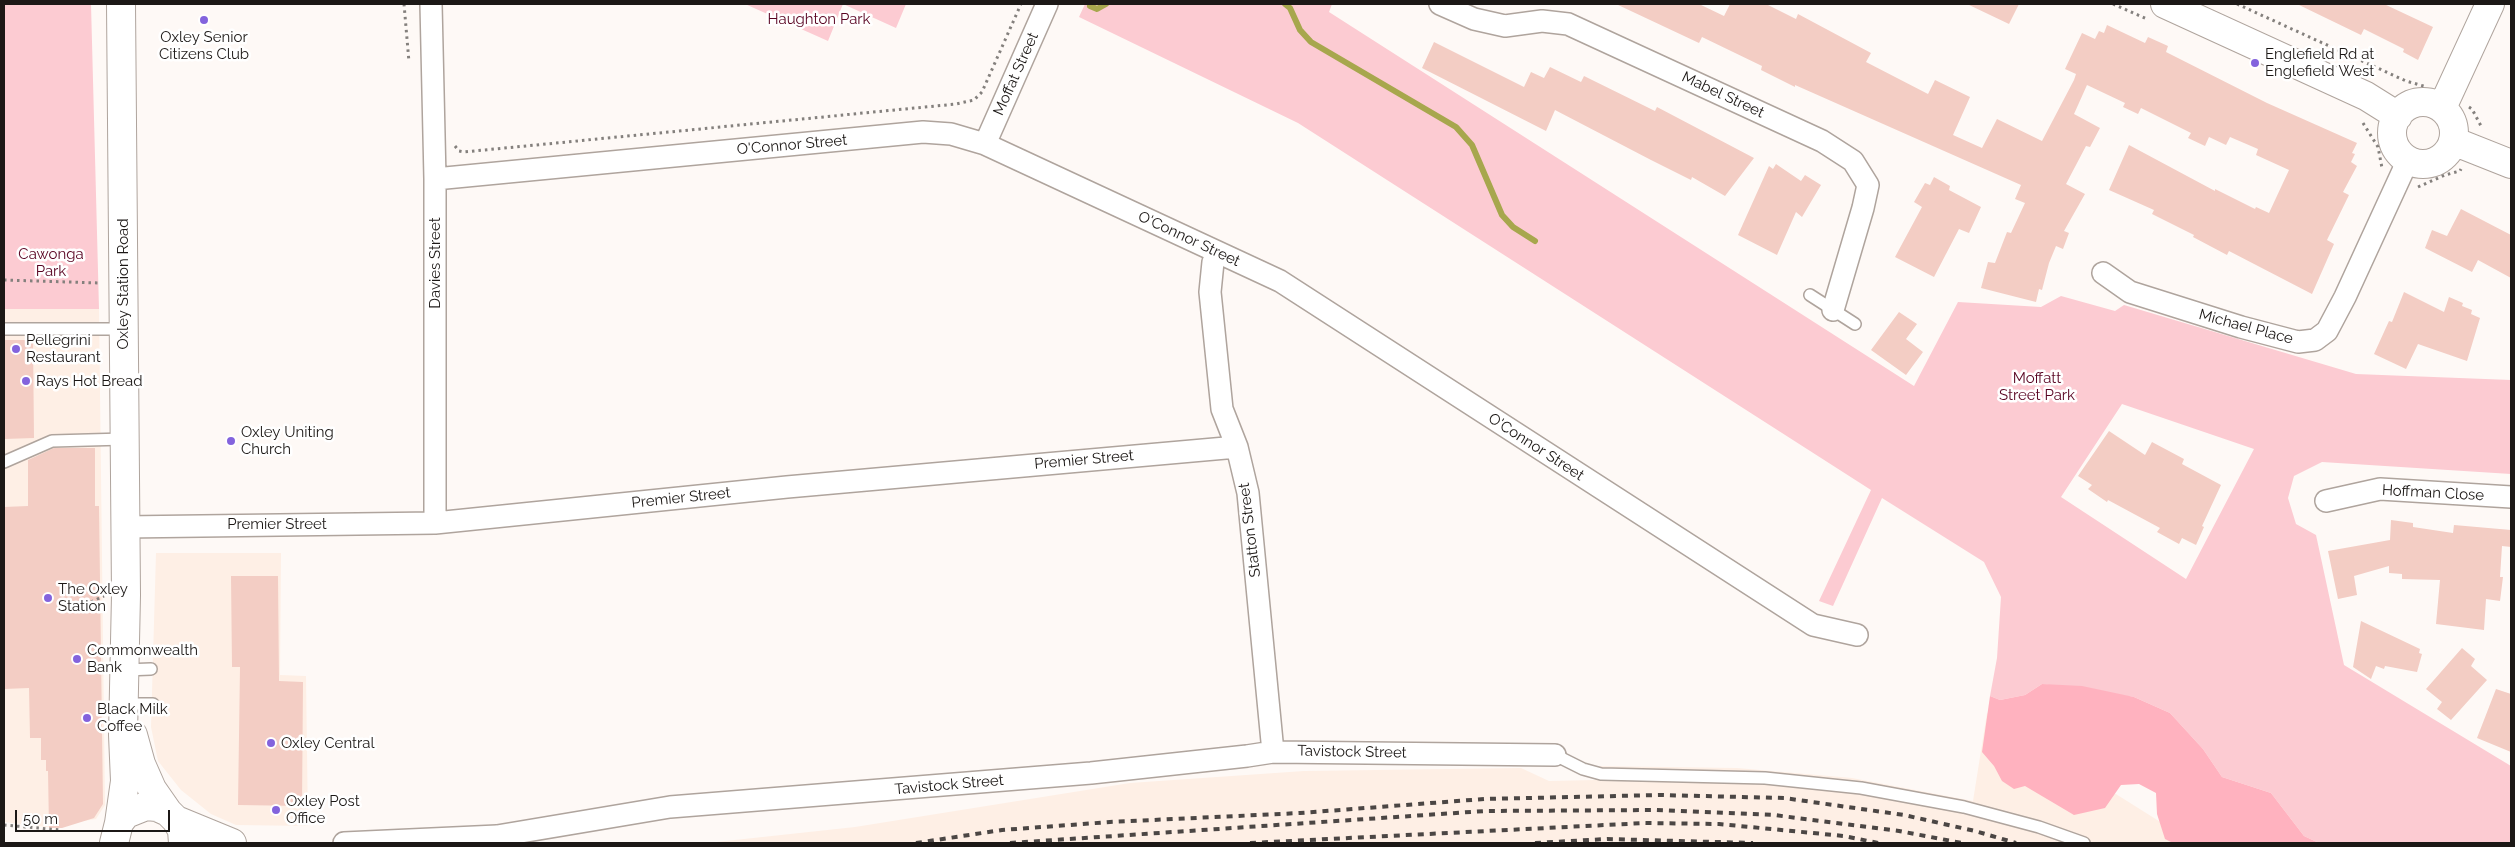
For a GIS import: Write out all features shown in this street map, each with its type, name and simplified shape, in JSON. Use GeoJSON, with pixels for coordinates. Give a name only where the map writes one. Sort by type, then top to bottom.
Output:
{"type":"FeatureCollection","features":[{"type":"Feature","properties":{"kind":"main road","name":"Oxley Station Road"},"geometry":{"type":"LineString","coordinates":[[121,4],[124,527],[137,686],[141,764],[152,789],[176,825]]}},
{"type":"Feature","properties":{"kind":"main road"},"geometry":{"type":"LineString","coordinates":[[2490,4],[2445,102],[2454,130],[2473,135],[2511,164]]}},
{"type":"Feature","properties":{"kind":"main road"},"geometry":{"type":"LineString","coordinates":[[2158,12],[2366,96],[2398,116]]}},
{"type":"Feature","properties":{"kind":"main road"},"geometry":{"type":"LineString","coordinates":[[2445,102],[2420,102],[2411,105],[2398,116],[2393,129],[2393,140],[2404,169],[2419,164],[2436,162],[2473,135]]}},
{"type":"Feature","properties":{"kind":"main road","name":"Oxley Station Road"},"geometry":{"type":"LineString","coordinates":[[111,836],[125,781],[123,735],[137,686]]}},
{"type":"Feature","properties":{"kind":"main road"},"geometry":{"type":"LineString","coordinates":[[111,836],[126,814],[141,807],[157,807],[176,825],[232,843]]}},
{"type":"Feature","properties":{"kind":"street","name":"Davies Street"},"geometry":{"type":"LineString","coordinates":[[431,4],[435,179],[436,523]]}},
{"type":"Feature","properties":{"kind":"street","name":"Moffat Street"},"geometry":{"type":"LineString","coordinates":[[985,144],[1047,4]]}},
{"type":"Feature","properties":{"kind":"street","name":"Mabel Street"},"geometry":{"type":"LineString","coordinates":[[1440,4],[1474,19],[1505,26],[1542,21],[1568,24],[1822,141],[1853,160],[1868,185],[1864,208],[1834,310]]}},
{"type":"Feature","properties":{"kind":"street","name":"O'Connor Street"},"geometry":{"type":"LineString","coordinates":[[435,179],[923,132],[951,134],[985,144],[1218,254],[1280,280],[1813,625],[1857,635]]}},
{"type":"Feature","properties":{"kind":"street","name":"Michael Place"},"geometry":{"type":"LineString","coordinates":[[2103,273],[2130,292],[2232,324],[2298,342],[2315,340],[2327,331],[2332,322],[2404,169]]}},
{"type":"Feature","properties":{"kind":"street","name":"Statton Street"},"geometry":{"type":"LineString","coordinates":[[1218,254],[1213,262],[1210,292],[1222,409],[1237,446],[1248,493],[1273,752]]}},
{"type":"Feature","properties":{"kind":"street","name":"Premier Street"},"geometry":{"type":"LineString","coordinates":[[124,527],[436,523],[787,487],[1237,446]]}},
{"type":"Feature","properties":{"kind":"street","name":"Hoffman Close"},"geometry":{"type":"LineString","coordinates":[[2326,501],[2380,489],[2511,497]]}},
{"type":"Feature","properties":{"kind":"street","name":"Tavistock Street"},"geometry":{"type":"LineString","coordinates":[[344,843],[497,836],[670,807],[1091,773],[1273,752],[1555,755]]}},
{"type":"Feature","properties":{"kind":"lane"},"geometry":{"type":"LineString","coordinates":[[1810,295],[1855,324]]}},
{"type":"Feature","properties":{"kind":"lane"},"geometry":{"type":"LineString","coordinates":[[4,329],[123,329]]}},
{"type":"Feature","properties":{"kind":"lane"},"geometry":{"type":"LineString","coordinates":[[4,462],[52,441],[124,439]]}},
{"type":"Feature","properties":{"kind":"lane"},"geometry":{"type":"LineString","coordinates":[[1555,755],[1583,769],[1601,774],[1765,778],[1861,788],[1964,807],[2039,827],[2084,843]]}},
{"type":"Feature","properties":{"kind":"path"},"geometry":{"type":"LineString","coordinates":[[404,4],[410,72]]}},
{"type":"Feature","properties":{"kind":"path"},"geometry":{"type":"LineString","coordinates":[[434,141],[454,141],[456,148],[464,152],[956,104],[974,100],[982,92],[1021,4]]}},
{"type":"Feature","properties":{"kind":"path"},"geometry":{"type":"LineString","coordinates":[[2113,4],[2158,12]]}},
{"type":"Feature","properties":{"kind":"path"},"geometry":{"type":"LineString","coordinates":[[2237,4],[2406,81],[2445,102],[2472,108],[2473,135],[2460,171],[2436,178],[2419,188],[2404,169],[2381,167],[2378,147],[2361,121]]}},
{"type":"Feature","properties":{"kind":"path"},"geometry":{"type":"LineString","coordinates":[[4,280],[104,284]]}},
{"type":"Feature","properties":{"kind":"path"},"geometry":{"type":"LineString","coordinates":[[91,602],[106,595]]}},
{"type":"Feature","properties":{"kind":"path"},"geometry":{"type":"LineString","coordinates":[[4,825],[61,830]]}},
{"type":"Feature","properties":{"kind":"shaded area"},"geometry":{"type":"Polygon","coordinates":[[[4,309],[99,309],[105,805],[96,819],[46,827],[4,822],[4,309]]]}},
{"type":"Feature","properties":{"kind":"shaded area"},"geometry":{"type":"Polygon","coordinates":[[[156,553],[281,553],[280,675],[306,676],[308,826],[236,825],[211,814],[181,790],[158,761],[151,727],[156,553]]]}},
{"type":"Feature","properties":{"kind":"shaded area"},"geometry":{"type":"Polygon","coordinates":[[[2042,684],[2082,686],[2134,697],[2170,713],[2203,749],[2222,777],[2271,793],[2304,836],[2319,843],[2173,843],[2165,839],[2157,814],[2156,793],[2139,784],[2121,785],[2105,808],[2074,815],[2025,786],[2014,789],[2002,781],[1994,766],[1982,752],[1990,696],[2000,700],[2025,695],[2042,684]]]}},
{"type":"Feature","properties":{"kind":"shaded area"},"geometry":{"type":"Polygon","coordinates":[[[1987,713],[2162,823],[2216,843],[707,843],[855,827],[1130,783],[1304,771],[1521,768],[1549,781],[1595,780],[1594,766],[1737,768],[1852,778],[1973,801],[1987,713]]]}},
{"type":"Feature","properties":{"kind":"green space","name":"Cawonga Park"},"geometry":{"type":"Polygon","coordinates":[[[4,4],[91,4],[99,309],[4,309],[4,4]]]}},
{"type":"Feature","properties":{"kind":"green space","name":"Haughton Park"},"geometry":{"type":"Polygon","coordinates":[[[745,4],[843,4],[828,41],[745,4]]]}},
{"type":"Feature","properties":{"kind":"green space"},"geometry":{"type":"Polygon","coordinates":[[[843,4],[906,4],[896,28],[843,4]]]}},
{"type":"Feature","properties":{"kind":"green space","name":"Moffatt Street Park"},"geometry":{"type":"Polygon","coordinates":[[[1085,4],[1332,4],[1329,12],[1914,386],[1958,302],[2041,307],[2061,296],[2115,311],[2124,305],[2356,374],[2511,380],[2511,474],[2322,462],[2294,476],[2288,498],[2296,524],[2316,535],[2344,665],[2511,766],[2511,843],[2319,843],[2304,836],[2271,793],[2222,777],[2203,749],[2170,713],[2134,697],[2042,684],[2025,695],[2000,700],[1990,696],[1997,658],[2001,597],[1984,562],[1882,498],[1833,606],[1819,601],[1871,490],[1298,123],[1079,17],[1085,4]],[[2122,404],[2061,497],[2186,579],[2254,449],[2122,404]]]}},
{"type":"Feature","properties":{"kind":"building"},"geometry":{"type":"Polygon","coordinates":[[[1616,4],[1699,4],[1724,16],[1730,4],[1766,4],[1796,19],[1798,14],[1871,53],[1866,62],[1928,94],[1935,80],[1970,97],[1953,135],[1982,148],[1997,119],[2042,141],[2074,80],[2076,74],[2065,69],[2082,33],[2095,39],[2099,31],[2104,33],[2107,25],[2145,43],[2148,37],[2168,46],[2166,52],[2267,103],[2357,143],[2352,153],[2355,154],[2351,162],[2357,166],[2343,192],[2349,195],[2327,240],[2334,244],[2312,294],[2229,251],[2227,255],[2193,237],[2194,235],[2152,214],[2154,210],[2109,190],[2129,145],[2215,191],[2215,189],[2255,209],[2256,207],[2269,213],[2289,170],[2256,155],[2258,149],[2230,137],[2226,145],[2209,137],[2205,146],[2188,138],[2191,133],[2141,108],[2138,114],[2123,107],[2125,103],[2087,85],[2074,114],[2100,128],[2090,147],[2086,146],[2066,184],[2085,194],[2064,231],[2069,233],[2063,249],[2056,246],[2049,263],[2042,290],[2039,289],[2036,302],[1981,288],[1988,262],[1995,263],[2007,232],[2011,233],[2025,203],[2015,199],[2021,185],[1795,85],[1795,87],[1761,70],[1762,66],[1702,37],[1699,43],[1616,4]]]}},
{"type":"Feature","properties":{"kind":"building"},"geometry":{"type":"Polygon","coordinates":[[[1967,4],[2019,4],[2009,24],[1967,4]]]}},
{"type":"Feature","properties":{"kind":"building"},"geometry":{"type":"Polygon","coordinates":[[[2297,4],[2384,4],[2433,27],[2418,60],[2403,52],[2404,49],[2364,29],[2361,35],[2297,4]]]}},
{"type":"Feature","properties":{"kind":"building"},"geometry":{"type":"Polygon","coordinates":[[[1434,42],[1524,87],[1531,72],[1544,78],[1550,67],[1581,82],[1584,76],[1655,111],[1657,107],[1754,158],[1725,196],[1692,177],[1691,180],[1555,110],[1546,131],[1422,68],[1434,42]]]}},
{"type":"Feature","properties":{"kind":"building"},"geometry":{"type":"Polygon","coordinates":[[[1776,164],[1801,181],[1805,175],[1821,185],[1802,217],[1796,212],[1777,255],[1738,235],[1769,166],[1773,169],[1776,164]]]}},
{"type":"Feature","properties":{"kind":"building"},"geometry":{"type":"Polygon","coordinates":[[[1934,177],[1950,186],[1949,190],[1981,207],[1969,233],[1959,229],[1934,277],[1895,257],[1922,207],[1914,202],[1925,183],[1930,185],[1934,177]]]}},
{"type":"Feature","properties":{"kind":"building"},"geometry":{"type":"Polygon","coordinates":[[[2461,209],[2511,235],[2511,278],[2478,260],[2472,272],[2425,248],[2432,230],[2447,236],[2461,209]]]}},
{"type":"Feature","properties":{"kind":"building"},"geometry":{"type":"Polygon","coordinates":[[[2404,292],[2444,312],[2449,297],[2463,303],[2462,306],[2472,310],[2471,314],[2480,318],[2467,361],[2418,344],[2406,369],[2374,354],[2389,321],[2392,322],[2404,292]]]}},
{"type":"Feature","properties":{"kind":"building"},"geometry":{"type":"Polygon","coordinates":[[[1899,312],[1917,324],[1906,339],[1923,352],[1906,375],[1871,350],[1899,312]]]}},
{"type":"Feature","properties":{"kind":"building"},"geometry":{"type":"Polygon","coordinates":[[[4,340],[33,340],[34,438],[4,439],[4,340]]]}},
{"type":"Feature","properties":{"kind":"building"},"geometry":{"type":"Polygon","coordinates":[[[2109,431],[2145,455],[2152,442],[2184,459],[2182,464],[2221,485],[2202,526],[2204,527],[2196,545],[2182,538],[2179,544],[2157,532],[2160,528],[2108,500],[2107,502],[2088,489],[2092,485],[2078,476],[2109,431]]]}},
{"type":"Feature","properties":{"kind":"building"},"geometry":{"type":"Polygon","coordinates":[[[54,448],[95,448],[95,506],[99,506],[103,804],[94,818],[62,828],[49,828],[48,771],[46,771],[46,760],[41,760],[41,738],[30,738],[29,688],[4,689],[4,507],[28,506],[28,460],[54,448]]]}},
{"type":"Feature","properties":{"kind":"building"},"geometry":{"type":"Polygon","coordinates":[[[2391,520],[2413,523],[2413,527],[2453,533],[2454,525],[2511,530],[2511,547],[2502,546],[2500,577],[2503,577],[2500,601],[2486,599],[2484,630],[2436,624],[2440,580],[2402,579],[2402,574],[2389,573],[2389,566],[2354,576],[2357,595],[2338,599],[2328,551],[2390,540],[2391,520]]]}},
{"type":"Feature","properties":{"kind":"building","name":"Oxley Central"},"geometry":{"type":"Polygon","coordinates":[[[231,576],[278,576],[279,681],[303,682],[302,806],[238,805],[240,667],[232,667],[231,576]]]}},
{"type":"Feature","properties":{"kind":"building"},"geometry":{"type":"Polygon","coordinates":[[[2361,621],[2420,649],[2419,653],[2422,654],[2417,672],[2385,666],[2384,669],[2376,666],[2371,679],[2353,667],[2361,621]]]}},
{"type":"Feature","properties":{"kind":"building"},"geometry":{"type":"Polygon","coordinates":[[[2462,648],[2475,659],[2471,666],[2487,680],[2451,720],[2437,709],[2442,702],[2426,689],[2462,648]]]}},
{"type":"Feature","properties":{"kind":"building"},"geometry":{"type":"Polygon","coordinates":[[[2496,689],[2511,694],[2511,752],[2477,738],[2496,689]]]}},
{"type":"Feature","properties":{"kind":"waterway"},"geometry":{"type":"LineString","coordinates":[[1090,6],[1097,9],[1106,4]]}},
{"type":"Feature","properties":{"kind":"waterway"},"geometry":{"type":"LineString","coordinates":[[1285,4],[1290,8],[1300,30],[1311,42],[1456,127],[1472,145],[1502,215],[1513,227],[1535,241]]}},
{"type":"Feature","properties":{"kind":"railway"},"geometry":{"type":"LineString","coordinates":[[916,843],[1002,830],[1110,822],[1300,813],[1484,799],[1660,795],[1784,798],[1904,815],[1975,831],[2016,843]]}},
{"type":"Feature","properties":{"kind":"railway"},"geometry":{"type":"LineString","coordinates":[[1010,843],[1485,811],[1656,810],[1774,815],[1899,831],[1962,843]]}},
{"type":"Feature","properties":{"kind":"railway"},"geometry":{"type":"LineString","coordinates":[[1250,843],[1645,823],[1719,824],[1844,836],[1878,843]]}},
{"type":"Feature","properties":{"kind":"railway"},"geometry":{"type":"LineString","coordinates":[[1535,843],[1607,839],[1753,843]]}},
{"type":"Feature","properties":{"kind":"place","name":"Oxley Senior Citizens Club"},"geometry":{"type":"Point","coordinates":[204,20]}},
{"type":"Feature","properties":{"kind":"place","name":"Englefield Rd at Englefield West"},"geometry":{"type":"Point","coordinates":[2255,63]}},
{"type":"Feature","properties":{"kind":"place","name":"Pellegrini Restaurant"},"geometry":{"type":"Point","coordinates":[16,349]}},
{"type":"Feature","properties":{"kind":"place","name":"Rays Hot Bread"},"geometry":{"type":"Point","coordinates":[26,381]}},
{"type":"Feature","properties":{"kind":"place","name":"Oxley Uniting Church"},"geometry":{"type":"Point","coordinates":[231,441]}},
{"type":"Feature","properties":{"kind":"place","name":"The Oxley Station"},"geometry":{"type":"Point","coordinates":[48,598]}},
{"type":"Feature","properties":{"kind":"place","name":"Commonwealth Bank"},"geometry":{"type":"Point","coordinates":[77,659]}},
{"type":"Feature","properties":{"kind":"place","name":"Black Milk Coffee"},"geometry":{"type":"Point","coordinates":[87,718]}},
{"type":"Feature","properties":{"kind":"place","name":"Oxley Central"},"geometry":{"type":"Point","coordinates":[271,743]}},
{"type":"Feature","properties":{"kind":"place","name":"Oxley Post Office"},"geometry":{"type":"Point","coordinates":[276,810]}}]}
